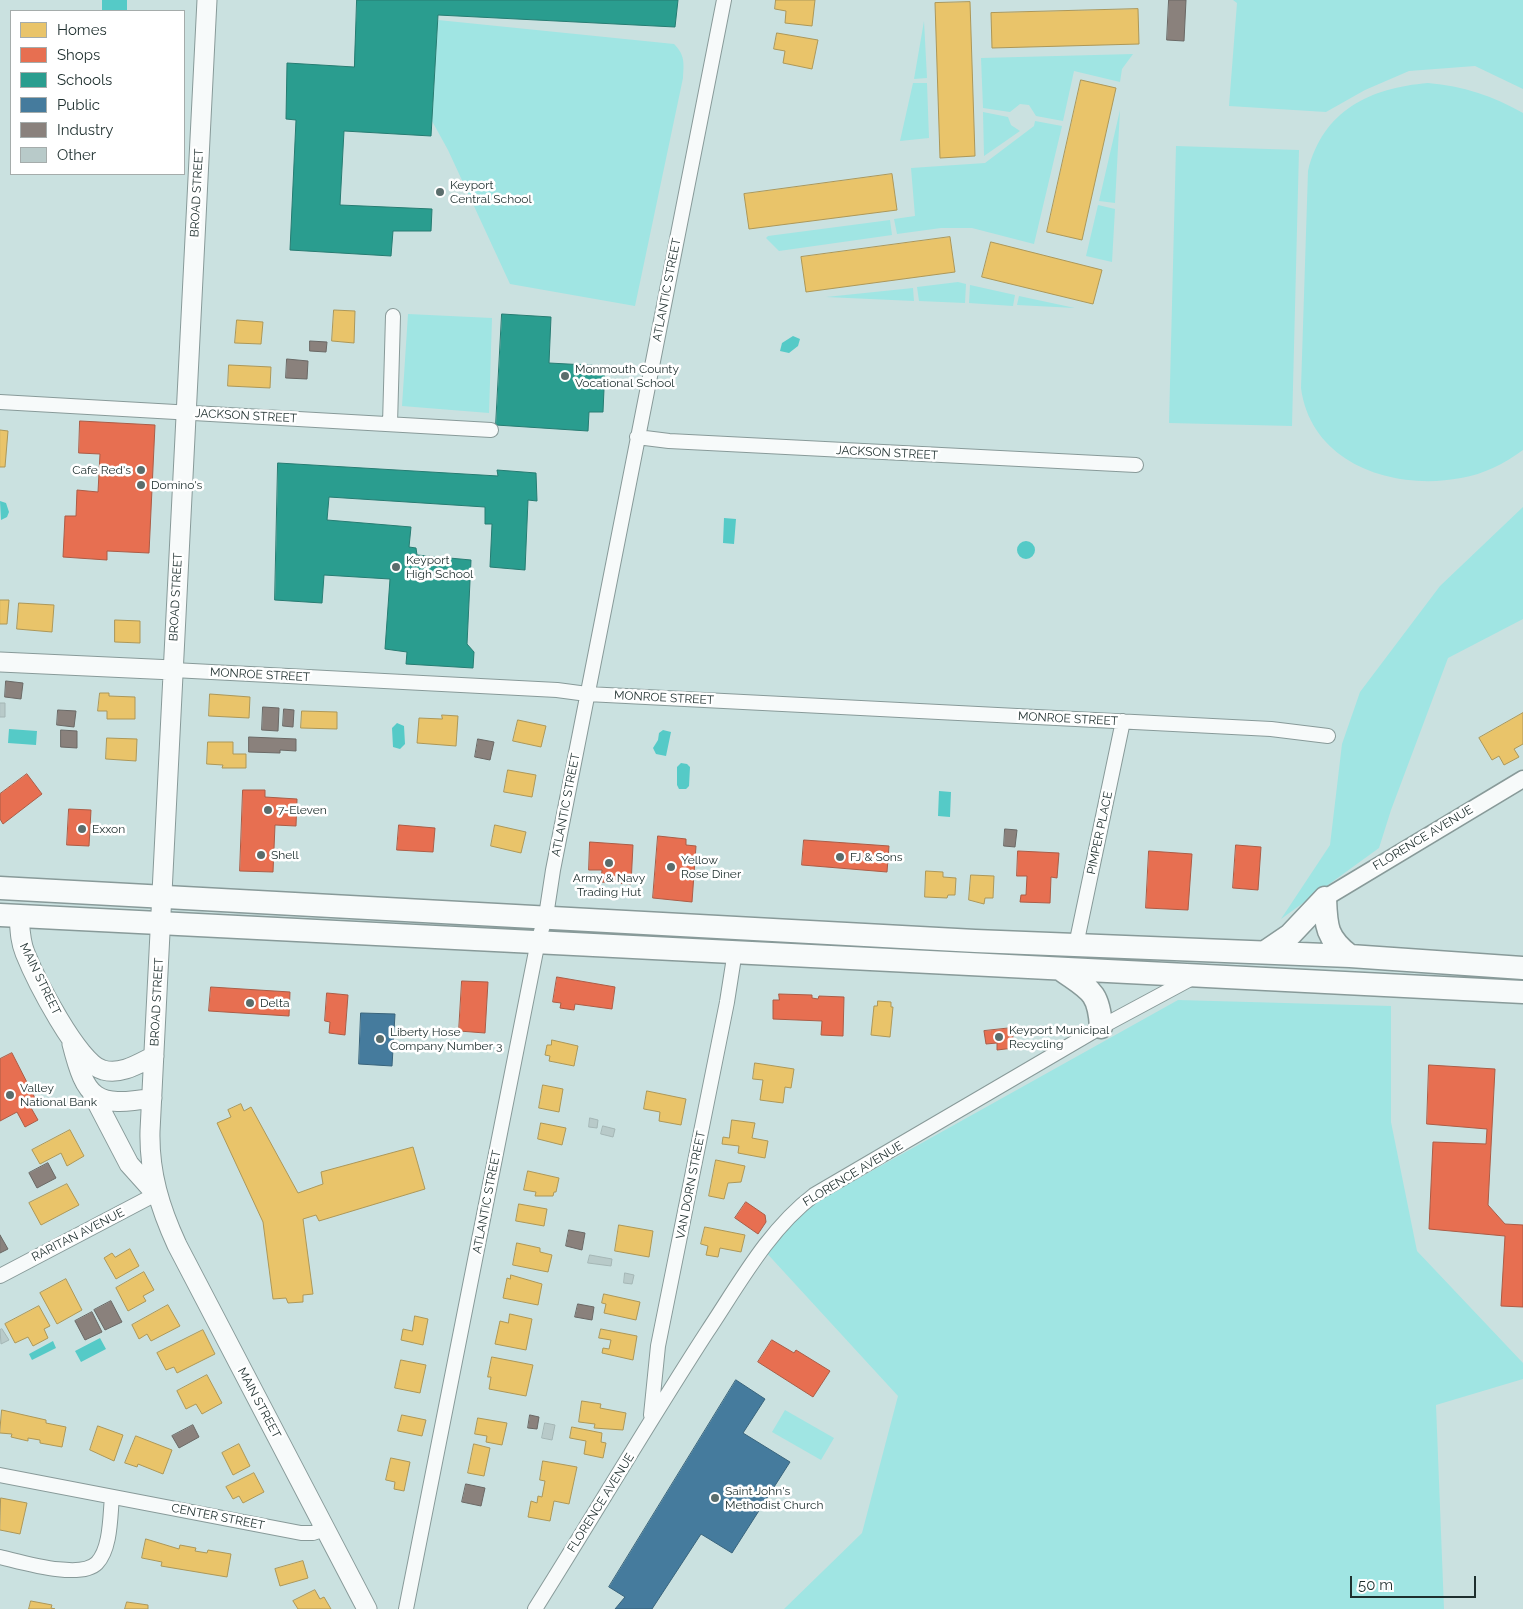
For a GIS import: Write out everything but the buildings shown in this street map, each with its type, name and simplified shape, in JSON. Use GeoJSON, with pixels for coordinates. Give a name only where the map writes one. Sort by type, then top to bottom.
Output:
{"type":"FeatureCollection","features":[{"type":"Feature","properties":{"kind":"highway"},"geometry":{"type":"LineString","coordinates":[[0,888],[1076,944],[1350,956],[1523,968]]}},
{"type":"Feature","properties":{"kind":"highway"},"geometry":{"type":"LineString","coordinates":[[1265,952],[1290,935],[1325,898]]}},
{"type":"Feature","properties":{"kind":"highway"},"geometry":{"type":"LineString","coordinates":[[1325,898],[1326,926],[1329,934],[1337,946],[1350,956]]}},
{"type":"Feature","properties":{"kind":"highway"},"geometry":{"type":"LineString","coordinates":[[9,915],[734,951],[1063,971],[1523,992]]}},
{"type":"Feature","properties":{"kind":"highway"},"geometry":{"type":"LineString","coordinates":[[1063,971],[1086,987],[1098,1002],[1101,1027]]}},
{"type":"Feature","properties":{"kind":"main road","name":"BROAD STREET"},"geometry":{"type":"LineString","coordinates":[[156,1194],[150,1148],[152,1098],[207,0]]}},
{"type":"Feature","properties":{"kind":"main road","name":"MONROE STREET"},"geometry":{"type":"LineString","coordinates":[[0,662],[173,670]]}},
{"type":"Feature","properties":{"kind":"main road","name":"MAIN STREET"},"geometry":{"type":"LineString","coordinates":[[9,915],[25,952],[71,1040],[79,1071],[129,1164],[156,1194],[177,1245],[366,1609]]}},
{"type":"Feature","properties":{"kind":"main road","name":"MAIN STREET"},"geometry":{"type":"LineString","coordinates":[[71,1040],[92,1064],[102,1070],[115,1072],[127,1069],[154,1056]]}},
{"type":"Feature","properties":{"kind":"main road"},"geometry":{"type":"LineString","coordinates":[[92,1093],[112,1102],[152,1098]]}},
{"type":"Feature","properties":{"kind":"street","name":"ATLANTIC STREET"},"geometry":{"type":"LineString","coordinates":[[406,1609],[538,941],[546,916],[587,694],[724,0]]}},
{"type":"Feature","properties":{"kind":"street"},"geometry":{"type":"LineString","coordinates":[[390,424],[393,316]]}},
{"type":"Feature","properties":{"kind":"street","name":"JACKSON STREET"},"geometry":{"type":"LineString","coordinates":[[0,402],[491,430]]}},
{"type":"Feature","properties":{"kind":"street","name":"JACKSON STREET"},"geometry":{"type":"LineString","coordinates":[[637,437],[669,441],[1136,465]]}},
{"type":"Feature","properties":{"kind":"street","name":"MONROE STREET"},"geometry":{"type":"LineString","coordinates":[[173,670],[557,690],[587,694],[1270,729],[1328,736]]}},
{"type":"Feature","properties":{"kind":"street","name":"PIMPER PLACE"},"geometry":{"type":"LineString","coordinates":[[1076,944],[1123,721]]}},
{"type":"Feature","properties":{"kind":"street","name":"FLORENCE AVENUE"},"geometry":{"type":"LineString","coordinates":[[1325,898],[1523,779]]}},
{"type":"Feature","properties":{"kind":"street","name":"VAN DORN STREET"},"geometry":{"type":"LineString","coordinates":[[651,1419],[658,1346],[727,1002],[734,951]]}},
{"type":"Feature","properties":{"kind":"street","name":"FLORENCE AVENUE"},"geometry":{"type":"LineString","coordinates":[[535,1609],[632,1454],[651,1419],[779,1226],[798,1207],[814,1195],[1101,1027],[1195,977]]}},
{"type":"Feature","properties":{"kind":"street","name":"RARITAN AVENUE"},"geometry":{"type":"LineString","coordinates":[[0,1276],[156,1194]]}},
{"type":"Feature","properties":{"kind":"street","name":"CENTER STREET"},"geometry":{"type":"LineString","coordinates":[[0,1475],[301,1533],[313,1533],[325,1529]]}},
{"type":"Feature","properties":{"kind":"street"},"geometry":{"type":"LineString","coordinates":[[0,1558],[63,1570],[85,1570],[96,1564],[104,1548],[109,1530],[112,1496]]}},
{"type":"Feature","properties":{"kind":"shaded area"},"geometry":{"type":"Polygon","coordinates":[[[102,0],[127,0],[127,10],[102,10],[102,0]]]}},
{"type":"Feature","properties":{"kind":"shaded area"},"geometry":{"type":"Polygon","coordinates":[[[1233,0],[1523,0],[1523,89],[1475,66],[1409,71],[1365,90],[1326,112],[1229,106],[1237,3],[1233,0]]]}},
{"type":"Feature","properties":{"kind":"shaded area"},"geometry":{"type":"Polygon","coordinates":[[[438,20],[674,44],[678,48],[683,59],[683,78],[635,306],[510,284],[448,150],[432,121],[438,20]]]}},
{"type":"Feature","properties":{"kind":"shaded area"},"geometry":{"type":"Polygon","coordinates":[[[924,21],[927,78],[914,79],[924,21]]]}},
{"type":"Feature","properties":{"kind":"shaded area"},"geometry":{"type":"Polygon","coordinates":[[[1133,54],[1122,69],[1120,82],[1074,71],[1063,121],[1036,116],[1029,105],[1020,104],[1010,112],[983,108],[981,58],[1133,54]]]}},
{"type":"Feature","properties":{"kind":"shaded area"},"geometry":{"type":"Polygon","coordinates":[[[913,83],[927,83],[929,138],[900,141],[913,83]]]}},
{"type":"Feature","properties":{"kind":"shaded area"},"geometry":{"type":"Polygon","coordinates":[[[1428,83],[1477,93],[1523,113],[1523,450],[1509,460],[1478,474],[1435,481],[1409,480],[1384,475],[1360,466],[1338,453],[1321,436],[1308,414],[1301,388],[1308,171],[1315,150],[1325,132],[1337,118],[1352,106],[1368,97],[1387,90],[1428,83]]]}},
{"type":"Feature","properties":{"kind":"shaded area"},"geometry":{"type":"Polygon","coordinates":[[[1120,110],[1115,203],[1099,201],[1120,110]]]}},
{"type":"Feature","properties":{"kind":"shaded area"},"geometry":{"type":"Polygon","coordinates":[[[983,112],[1008,117],[1011,125],[1020,131],[984,156],[983,112]]]}},
{"type":"Feature","properties":{"kind":"shaded area"},"geometry":{"type":"Polygon","coordinates":[[[1035,121],[1062,126],[1034,244],[972,228],[941,228],[897,234],[894,219],[915,216],[911,168],[985,163],[1034,126],[1035,121]]]}},
{"type":"Feature","properties":{"kind":"shaded area"},"geometry":{"type":"Polygon","coordinates":[[[1176,146],[1299,150],[1292,426],[1169,423],[1176,146]]]}},
{"type":"Feature","properties":{"kind":"shaded area"},"geometry":{"type":"Polygon","coordinates":[[[1098,205],[1115,209],[1112,262],[1086,256],[1098,205]]]}},
{"type":"Feature","properties":{"kind":"shaded area"},"geometry":{"type":"Polygon","coordinates":[[[890,220],[892,235],[779,251],[766,238],[768,236],[890,220]]]}},
{"type":"Feature","properties":{"kind":"shaded area"},"geometry":{"type":"Polygon","coordinates":[[[958,282],[966,284],[965,303],[919,301],[917,287],[958,282]]]}},
{"type":"Feature","properties":{"kind":"shaded area"},"geometry":{"type":"Polygon","coordinates":[[[970,285],[1015,295],[1013,306],[969,303],[970,285]]]}},
{"type":"Feature","properties":{"kind":"shaded area"},"geometry":{"type":"Polygon","coordinates":[[[913,288],[914,301],[826,297],[913,288]]]}},
{"type":"Feature","properties":{"kind":"shaded area"},"geometry":{"type":"Polygon","coordinates":[[[1019,296],[1075,308],[1017,305],[1019,296]]]}},
{"type":"Feature","properties":{"kind":"shaded area"},"geometry":{"type":"Polygon","coordinates":[[[408,314],[492,318],[489,413],[402,406],[408,314]]]}},
{"type":"Feature","properties":{"kind":"shaded area"},"geometry":{"type":"Polygon","coordinates":[[[793,336],[800,339],[798,346],[789,353],[780,351],[782,343],[793,336]]]}},
{"type":"Feature","properties":{"kind":"shaded area"},"geometry":{"type":"Polygon","coordinates":[[[0,501],[6,503],[9,512],[7,517],[1,520],[0,501]]]}},
{"type":"Feature","properties":{"kind":"shaded area"},"geometry":{"type":"Polygon","coordinates":[[[1523,507],[1523,619],[1448,658],[1391,810],[1379,848],[1281,919],[1330,845],[1342,744],[1360,692],[1440,586],[1523,507]]]}},
{"type":"Feature","properties":{"kind":"shaded area"},"geometry":{"type":"Polygon","coordinates":[[[724,518],[736,519],[734,544],[723,543],[724,518]]]}},
{"type":"Feature","properties":{"kind":"shaded area"},"geometry":{"type":"Polygon","coordinates":[[[1026,541],[1032,544],[1035,550],[1032,556],[1026,559],[1020,556],[1017,550],[1020,544],[1026,541]]]}},
{"type":"Feature","properties":{"kind":"shaded area"},"geometry":{"type":"Polygon","coordinates":[[[397,723],[404,726],[405,744],[400,749],[393,747],[392,728],[397,723]]]}},
{"type":"Feature","properties":{"kind":"shaded area"},"geometry":{"type":"Polygon","coordinates":[[[9,729],[37,731],[36,745],[8,743],[9,729]]]}},
{"type":"Feature","properties":{"kind":"shaded area"},"geometry":{"type":"Polygon","coordinates":[[[663,730],[671,732],[666,756],[656,754],[653,748],[658,740],[659,733],[663,730]]]}},
{"type":"Feature","properties":{"kind":"shaded area"},"geometry":{"type":"Polygon","coordinates":[[[681,763],[687,764],[690,767],[689,786],[686,789],[679,789],[677,785],[677,767],[681,763]]]}},
{"type":"Feature","properties":{"kind":"shaded area"},"geometry":{"type":"Polygon","coordinates":[[[939,791],[951,792],[950,817],[938,816],[939,791]]]}},
{"type":"Feature","properties":{"kind":"shaded area"},"geometry":{"type":"Polygon","coordinates":[[[1178,1000],[1391,1006],[1391,1122],[1417,1251],[1523,1363],[1523,1379],[1436,1405],[1444,1609],[784,1609],[862,1533],[898,1396],[762,1248],[782,1221],[1178,1000]]]}},
{"type":"Feature","properties":{"kind":"shaded area"},"geometry":{"type":"Polygon","coordinates":[[[100,1338],[106,1349],[81,1362],[75,1351],[100,1338]]]}},
{"type":"Feature","properties":{"kind":"shaded area"},"geometry":{"type":"Polygon","coordinates":[[[53,1341],[56,1348],[32,1360],[29,1354],[53,1341]]]}},
{"type":"Feature","properties":{"kind":"shaded area"},"geometry":{"type":"Polygon","coordinates":[[[785,1410],[834,1438],[821,1460],[772,1432],[785,1410]]]}},
{"type":"Feature","properties":{"kind":"place","name":"Keyport Central School"},"geometry":{"type":"Point","coordinates":[440,192]}},
{"type":"Feature","properties":{"kind":"place","name":"Monmouth County Vocational School"},"geometry":{"type":"Point","coordinates":[565,376]}},
{"type":"Feature","properties":{"kind":"place","name":"Cafe Red's"},"geometry":{"type":"Point","coordinates":[141,470]}},
{"type":"Feature","properties":{"kind":"place","name":"Domino's"},"geometry":{"type":"Point","coordinates":[141,485]}},
{"type":"Feature","properties":{"kind":"place","name":"Keyport High School"},"geometry":{"type":"Point","coordinates":[396,567]}},
{"type":"Feature","properties":{"kind":"place","name":"7-Eleven"},"geometry":{"type":"Point","coordinates":[268,810]}},
{"type":"Feature","properties":{"kind":"place","name":"Exxon"},"geometry":{"type":"Point","coordinates":[82,829]}},
{"type":"Feature","properties":{"kind":"place","name":"Shell"},"geometry":{"type":"Point","coordinates":[261,855]}},
{"type":"Feature","properties":{"kind":"place","name":"FJ & Sons"},"geometry":{"type":"Point","coordinates":[840,857]}},
{"type":"Feature","properties":{"kind":"place","name":"Army & Navy Trading Hut"},"geometry":{"type":"Point","coordinates":[609,863]}},
{"type":"Feature","properties":{"kind":"place","name":"Yellow Rose Diner"},"geometry":{"type":"Point","coordinates":[671,867]}},
{"type":"Feature","properties":{"kind":"place","name":"Delta"},"geometry":{"type":"Point","coordinates":[250,1003]}},
{"type":"Feature","properties":{"kind":"place","name":"Keyport Municipal Recycling"},"geometry":{"type":"Point","coordinates":[999,1037]}},
{"type":"Feature","properties":{"kind":"place","name":"Liberty Hose Company Number 3"},"geometry":{"type":"Point","coordinates":[380,1039]}},
{"type":"Feature","properties":{"kind":"place","name":"Valley National Bank"},"geometry":{"type":"Point","coordinates":[10,1095]}},
{"type":"Feature","properties":{"kind":"place","name":"Saint John's Methodist Church"},"geometry":{"type":"Point","coordinates":[715,1498]}}]}
